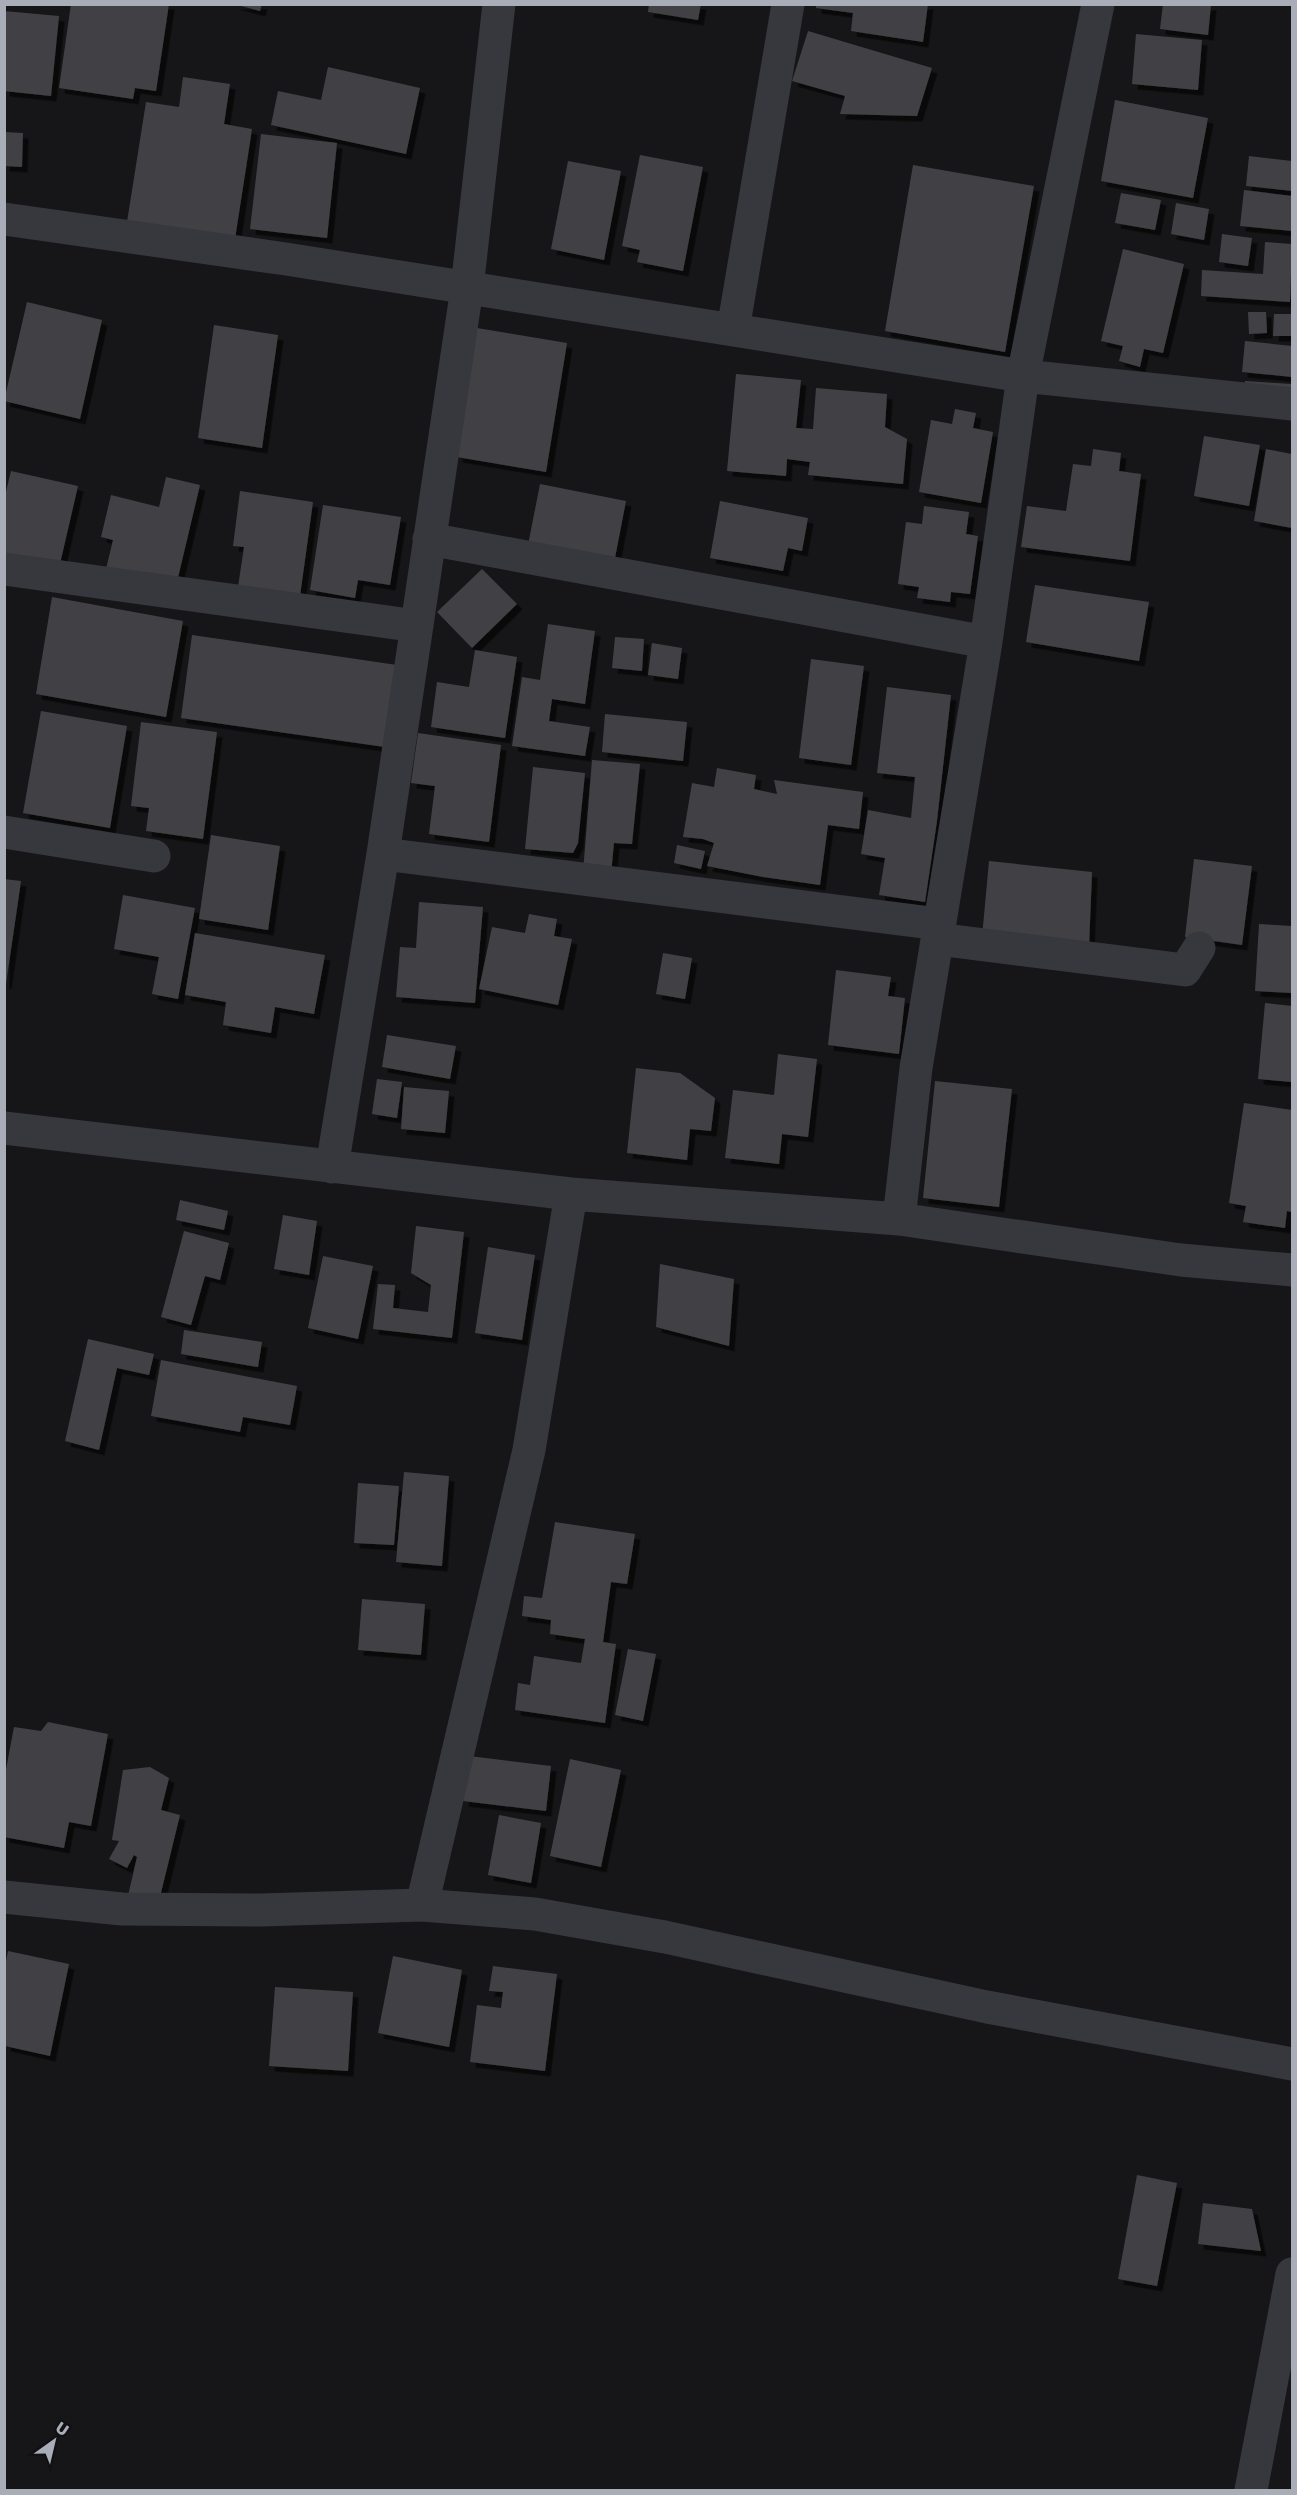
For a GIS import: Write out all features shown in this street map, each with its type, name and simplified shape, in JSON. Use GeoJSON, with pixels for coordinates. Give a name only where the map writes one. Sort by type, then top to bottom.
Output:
{"type":"FeatureCollection","features":[{"type":"Feature","properties":{"kind":"street"},"geometry":{"type":"LineString","coordinates":[[332,1167],[383,854],[467,288],[499,4]]}},
{"type":"Feature","properties":{"kind":"street"},"geometry":{"type":"LineString","coordinates":[[734,330],[788,4]]}},
{"type":"Feature","properties":{"kind":"street"},"geometry":{"type":"LineString","coordinates":[[899,1219],[916,1068],[986,642],[1023,376],[1098,4]]}},
{"type":"Feature","properties":{"kind":"street"},"geometry":{"type":"LineString","coordinates":[[4,219],[286,259],[1023,376],[1293,404]]}},
{"type":"Feature","properties":{"kind":"street"},"geometry":{"type":"LineString","coordinates":[[429,539],[986,642]]}},
{"type":"Feature","properties":{"kind":"street"},"geometry":{"type":"LineString","coordinates":[[4,569],[417,626]]}},
{"type":"Feature","properties":{"kind":"street"},"geometry":{"type":"LineString","coordinates":[[4,832],[154,856]]}},
{"type":"Feature","properties":{"kind":"street"},"geometry":{"type":"LineString","coordinates":[[383,854],[938,932],[1185,970],[1199,948]]}},
{"type":"Feature","properties":{"kind":"street"},"geometry":{"type":"LineString","coordinates":[[4,1128],[571,1194],[899,1219],[1181,1260],[1293,1270]]}},
{"type":"Feature","properties":{"kind":"street"},"geometry":{"type":"LineString","coordinates":[[422,1905],[530,1450],[571,1194]]}},
{"type":"Feature","properties":{"kind":"street"},"geometry":{"type":"LineString","coordinates":[[4,1897],[122,1909],[261,1910],[422,1905],[535,1914],[666,1937],[987,2007],[1293,2064]]}},
{"type":"Feature","properties":{"kind":"street"},"geometry":{"type":"LineString","coordinates":[[1251,2490],[1293,2274]]}},
{"type":"Feature","properties":{"kind":"building"},"geometry":{"type":"Polygon","coordinates":[[[71,4],[169,4],[156,91],[135,88],[133,99],[59,88],[71,4]]]}},
{"type":"Feature","properties":{"kind":"building"},"geometry":{"type":"Polygon","coordinates":[[[234,4],[262,4],[260,11],[234,4]]]}},
{"type":"Feature","properties":{"kind":"building"},"geometry":{"type":"Polygon","coordinates":[[[649,4],[701,4],[698,20],[648,12],[649,4]]]}},
{"type":"Feature","properties":{"kind":"building"},"geometry":{"type":"Polygon","coordinates":[[[816,4],[928,4],[923,42],[851,31],[853,13],[816,8],[816,4]]]}},
{"type":"Feature","properties":{"kind":"building"},"geometry":{"type":"Polygon","coordinates":[[[1163,4],[1211,5],[1208,35],[1160,29],[1163,4]]]}},
{"type":"Feature","properties":{"kind":"building"},"geometry":{"type":"Polygon","coordinates":[[[4,11],[59,16],[51,96],[4,91],[4,11]]]}},
{"type":"Feature","properties":{"kind":"building"},"geometry":{"type":"Polygon","coordinates":[[[808,31],[932,68],[917,116],[840,114],[845,96],[792,81],[808,31]]]}},
{"type":"Feature","properties":{"kind":"building"},"geometry":{"type":"Polygon","coordinates":[[[1136,34],[1202,40],[1198,90],[1132,84],[1136,34]]]}},
{"type":"Feature","properties":{"kind":"building"},"geometry":{"type":"Polygon","coordinates":[[[328,67],[420,88],[406,154],[271,125],[278,91],[321,100],[328,67]]]}},
{"type":"Feature","properties":{"kind":"building"},"geometry":{"type":"Polygon","coordinates":[[[183,77],[230,84],[224,124],[252,129],[235,239],[127,222],[146,102],[179,107],[183,77]]]}},
{"type":"Feature","properties":{"kind":"building"},"geometry":{"type":"Polygon","coordinates":[[[1115,100],[1208,118],[1193,198],[1101,181],[1115,100]]]}},
{"type":"Feature","properties":{"kind":"building"},"geometry":{"type":"Polygon","coordinates":[[[4,132],[23,133],[22,167],[4,166],[4,132]]]}},
{"type":"Feature","properties":{"kind":"building"},"geometry":{"type":"Polygon","coordinates":[[[261,134],[337,143],[327,238],[250,229],[261,134]]]}},
{"type":"Feature","properties":{"kind":"building"},"geometry":{"type":"Polygon","coordinates":[[[640,155],[703,167],[683,271],[637,262],[640,250],[622,246],[640,155]]]}},
{"type":"Feature","properties":{"kind":"building"},"geometry":{"type":"Polygon","coordinates":[[[1249,156],[1292,161],[1292,191],[1246,186],[1249,156]]]}},
{"type":"Feature","properties":{"kind":"building"},"geometry":{"type":"Polygon","coordinates":[[[568,161],[621,171],[604,260],[551,249],[568,161]]]}},
{"type":"Feature","properties":{"kind":"building"},"geometry":{"type":"Polygon","coordinates":[[[913,165],[1034,186],[1005,352],[885,331],[913,165]]]}},
{"type":"Feature","properties":{"kind":"building"},"geometry":{"type":"Polygon","coordinates":[[[1244,190],[1292,196],[1292,231],[1240,226],[1244,190]]]}},
{"type":"Feature","properties":{"kind":"building"},"geometry":{"type":"Polygon","coordinates":[[[1121,193],[1161,200],[1155,230],[1115,223],[1121,193]]]}},
{"type":"Feature","properties":{"kind":"building"},"geometry":{"type":"Polygon","coordinates":[[[1176,203],[1209,209],[1204,240],[1171,234],[1176,203]]]}},
{"type":"Feature","properties":{"kind":"building"},"geometry":{"type":"Polygon","coordinates":[[[1222,234],[1252,238],[1248,266],[1219,262],[1222,234]]]}},
{"type":"Feature","properties":{"kind":"building"},"geometry":{"type":"Polygon","coordinates":[[[1265,242],[1292,244],[1290,302],[1201,296],[1202,270],[1263,274],[1265,242]]]}},
{"type":"Feature","properties":{"kind":"building"},"geometry":{"type":"Polygon","coordinates":[[[1123,249],[1184,264],[1163,353],[1144,349],[1140,367],[1119,361],[1123,346],[1101,341],[1123,249]]]}},
{"type":"Feature","properties":{"kind":"building"},"geometry":{"type":"Polygon","coordinates":[[[27,302],[102,320],[80,419],[4,401],[27,302]]]}},
{"type":"Feature","properties":{"kind":"building"},"geometry":{"type":"Polygon","coordinates":[[[1248,312],[1266,312],[1267,333],[1249,334],[1248,312]]]}},
{"type":"Feature","properties":{"kind":"building"},"geometry":{"type":"Polygon","coordinates":[[[1274,314],[1292,314],[1292,336],[1273,336],[1274,314]]]}},
{"type":"Feature","properties":{"kind":"building"},"geometry":{"type":"Polygon","coordinates":[[[214,325],[278,335],[262,448],[198,438],[214,325]]]}},
{"type":"Feature","properties":{"kind":"building"},"geometry":{"type":"Polygon","coordinates":[[[477,328],[567,343],[546,472],[457,457],[477,328]]]}},
{"type":"Feature","properties":{"kind":"building"},"geometry":{"type":"Polygon","coordinates":[[[1245,341],[1292,346],[1292,377],[1242,372],[1245,341]]]}},
{"type":"Feature","properties":{"kind":"building"},"geometry":{"type":"Polygon","coordinates":[[[736,374],[801,380],[796,428],[813,429],[816,388],[887,394],[885,427],[907,439],[903,484],[808,475],[810,462],[787,459],[786,476],[727,471],[736,374]]]}},
{"type":"Feature","properties":{"kind":"building"},"geometry":{"type":"Polygon","coordinates":[[[1245,381],[1292,384],[1291,399],[1244,395],[1245,381]]]}},
{"type":"Feature","properties":{"kind":"building"},"geometry":{"type":"Polygon","coordinates":[[[955,409],[976,413],[973,428],[993,432],[981,503],[919,492],[931,420],[952,424],[955,409]]]}},
{"type":"Feature","properties":{"kind":"building"},"geometry":{"type":"Polygon","coordinates":[[[1204,436],[1260,445],[1249,506],[1194,496],[1204,436]]]}},
{"type":"Feature","properties":{"kind":"building"},"geometry":{"type":"Polygon","coordinates":[[[1093,449],[1121,453],[1119,471],[1141,474],[1130,561],[1021,547],[1027,506],[1066,511],[1073,464],[1091,466],[1093,449]]]}},
{"type":"Feature","properties":{"kind":"building"},"geometry":{"type":"Polygon","coordinates":[[[1266,449],[1292,454],[1292,528],[1254,521],[1266,449]]]}},
{"type":"Feature","properties":{"kind":"building"},"geometry":{"type":"Polygon","coordinates":[[[11,471],[78,486],[59,568],[4,555],[4,500],[11,471]]]}},
{"type":"Feature","properties":{"kind":"building"},"geometry":{"type":"Polygon","coordinates":[[[166,477],[200,485],[176,586],[106,569],[113,540],[101,537],[111,495],[159,507],[166,477]]]}},
{"type":"Feature","properties":{"kind":"building"},"geometry":{"type":"Polygon","coordinates":[[[540,484],[626,501],[614,563],[528,545],[540,484]]]}},
{"type":"Feature","properties":{"kind":"building"},"geometry":{"type":"Polygon","coordinates":[[[240,491],[313,502],[300,596],[238,587],[244,547],[233,546],[240,491]]]}},
{"type":"Feature","properties":{"kind":"building"},"geometry":{"type":"Polygon","coordinates":[[[720,501],[808,518],[802,551],[788,548],[783,571],[710,558],[720,501]]]}},
{"type":"Feature","properties":{"kind":"building"},"geometry":{"type":"Polygon","coordinates":[[[323,505],[401,517],[390,585],[358,580],[355,598],[310,590],[323,505]]]}},
{"type":"Feature","properties":{"kind":"building"},"geometry":{"type":"Polygon","coordinates":[[[924,506],[969,512],[966,534],[978,536],[970,594],[951,592],[950,602],[917,598],[919,587],[898,584],[906,522],[922,524],[924,506]]]}},
{"type":"Feature","properties":{"kind":"building"},"geometry":{"type":"Polygon","coordinates":[[[482,569],[517,604],[472,648],[437,612],[482,569]]]}},
{"type":"Feature","properties":{"kind":"building"},"geometry":{"type":"Polygon","coordinates":[[[1035,585],[1149,602],[1139,661],[1026,642],[1035,585]]]}},
{"type":"Feature","properties":{"kind":"building"},"geometry":{"type":"Polygon","coordinates":[[[52,597],[183,621],[166,717],[36,694],[52,597]]]}},
{"type":"Feature","properties":{"kind":"building"},"geometry":{"type":"Polygon","coordinates":[[[548,624],[595,631],[585,704],[552,699],[549,721],[590,727],[585,756],[512,746],[522,677],[540,680],[548,624]]]}},
{"type":"Feature","properties":{"kind":"building"},"geometry":{"type":"Polygon","coordinates":[[[192,635],[397,665],[385,747],[181,718],[192,635]]]}},
{"type":"Feature","properties":{"kind":"building"},"geometry":{"type":"Polygon","coordinates":[[[615,637],[644,639],[642,671],[612,668],[615,637]]]}},
{"type":"Feature","properties":{"kind":"building"},"geometry":{"type":"Polygon","coordinates":[[[652,643],[682,648],[678,679],[648,675],[652,643]]]}},
{"type":"Feature","properties":{"kind":"building"},"geometry":{"type":"Polygon","coordinates":[[[475,650],[517,657],[505,738],[431,727],[437,682],[469,687],[475,650]]]}},
{"type":"Feature","properties":{"kind":"building"},"geometry":{"type":"Polygon","coordinates":[[[811,659],[864,666],[851,765],[799,758],[811,659]]]}},
{"type":"Feature","properties":{"kind":"building"},"geometry":{"type":"Polygon","coordinates":[[[887,687],[951,695],[937,821],[925,902],[879,895],[885,858],[861,854],[868,810],[911,818],[915,777],[877,773],[887,687]]]}},
{"type":"Feature","properties":{"kind":"building"},"geometry":{"type":"Polygon","coordinates":[[[41,711],[127,726],[110,828],[23,813],[41,711]]]}},
{"type":"Feature","properties":{"kind":"building"},"geometry":{"type":"Polygon","coordinates":[[[605,714],[687,722],[683,761],[602,752],[605,714]]]}},
{"type":"Feature","properties":{"kind":"building"},"geometry":{"type":"Polygon","coordinates":[[[141,722],[217,732],[203,839],[146,831],[149,808],[131,806],[141,722]]]}},
{"type":"Feature","properties":{"kind":"building"},"geometry":{"type":"Polygon","coordinates":[[[418,733],[501,745],[489,842],[429,834],[435,786],[411,783],[418,733]]]}},
{"type":"Feature","properties":{"kind":"building"},"geometry":{"type":"Polygon","coordinates":[[[592,760],[640,764],[632,844],[614,843],[611,874],[583,872],[592,760]]]}},
{"type":"Feature","properties":{"kind":"building"},"geometry":{"type":"Polygon","coordinates":[[[533,767],[585,773],[578,843],[573,853],[525,849],[533,767]]]}},
{"type":"Feature","properties":{"kind":"building"},"geometry":{"type":"Polygon","coordinates":[[[717,768],[756,775],[754,789],[777,794],[774,780],[863,792],[859,829],[828,825],[820,885],[707,866],[714,843],[703,839],[683,837],[692,783],[714,787],[717,768]]]}},
{"type":"Feature","properties":{"kind":"building"},"geometry":{"type":"Polygon","coordinates":[[[211,835],[280,846],[268,930],[199,919],[211,835]]]}},
{"type":"Feature","properties":{"kind":"building"},"geometry":{"type":"Polygon","coordinates":[[[677,845],[705,851],[701,869],[674,863],[677,845]]]}},
{"type":"Feature","properties":{"kind":"building"},"geometry":{"type":"Polygon","coordinates":[[[1194,859],[1252,866],[1242,945],[1185,937],[1194,859]]]}},
{"type":"Feature","properties":{"kind":"building"},"geometry":{"type":"Polygon","coordinates":[[[989,861],[1092,872],[1089,947],[982,937],[989,861]]]}},
{"type":"Feature","properties":{"kind":"building"},"geometry":{"type":"Polygon","coordinates":[[[4,879],[21,881],[6,984],[4,983],[4,879]]]}},
{"type":"Feature","properties":{"kind":"building"},"geometry":{"type":"Polygon","coordinates":[[[123,895],[195,908],[178,999],[152,994],[159,957],[114,949],[123,895]]]}},
{"type":"Feature","properties":{"kind":"building"},"geometry":{"type":"Polygon","coordinates":[[[419,902],[483,907],[475,1003],[396,997],[400,947],[416,948],[419,902]]]}},
{"type":"Feature","properties":{"kind":"building"},"geometry":{"type":"Polygon","coordinates":[[[529,914],[557,919],[554,936],[572,939],[558,1005],[479,989],[492,927],[525,933],[529,914]]]}},
{"type":"Feature","properties":{"kind":"building"},"geometry":{"type":"Polygon","coordinates":[[[1259,924],[1292,926],[1292,993],[1255,991],[1259,924]]]}},
{"type":"Feature","properties":{"kind":"building"},"geometry":{"type":"Polygon","coordinates":[[[195,933],[325,955],[314,1014],[275,1007],[271,1033],[223,1025],[226,1002],[185,995],[195,933]]]}},
{"type":"Feature","properties":{"kind":"building"},"geometry":{"type":"Polygon","coordinates":[[[663,953],[692,958],[685,999],[656,994],[663,953]]]}},
{"type":"Feature","properties":{"kind":"building"},"geometry":{"type":"Polygon","coordinates":[[[836,970],[891,977],[888,996],[905,998],[899,1054],[828,1045],[836,970]]]}},
{"type":"Feature","properties":{"kind":"building"},"geometry":{"type":"Polygon","coordinates":[[[1265,1003],[1292,1006],[1292,1082],[1258,1079],[1265,1003]]]}},
{"type":"Feature","properties":{"kind":"building"},"geometry":{"type":"Polygon","coordinates":[[[387,1035],[456,1046],[450,1079],[382,1067],[387,1035]]]}},
{"type":"Feature","properties":{"kind":"building"},"geometry":{"type":"Polygon","coordinates":[[[778,1054],[817,1059],[808,1137],[782,1134],[779,1164],[725,1158],[733,1090],[774,1095],[778,1054]]]}},
{"type":"Feature","properties":{"kind":"building"},"geometry":{"type":"Polygon","coordinates":[[[636,1068],[680,1073],[715,1098],[711,1131],[690,1129],[687,1160],[627,1153],[636,1068]]]}},
{"type":"Feature","properties":{"kind":"building"},"geometry":{"type":"Polygon","coordinates":[[[377,1079],[402,1082],[397,1118],[372,1114],[377,1079]]]}},
{"type":"Feature","properties":{"kind":"building"},"geometry":{"type":"Polygon","coordinates":[[[935,1081],[1012,1089],[999,1207],[923,1198],[935,1081]]]}},
{"type":"Feature","properties":{"kind":"building"},"geometry":{"type":"Polygon","coordinates":[[[404,1087],[449,1091],[445,1133],[401,1129],[404,1087]]]}},
{"type":"Feature","properties":{"kind":"building"},"geometry":{"type":"Polygon","coordinates":[[[1244,1103],[1292,1110],[1292,1212],[1287,1211],[1285,1228],[1243,1222],[1246,1206],[1229,1203],[1244,1103]]]}},
{"type":"Feature","properties":{"kind":"building"},"geometry":{"type":"Polygon","coordinates":[[[180,1200],[228,1211],[224,1230],[176,1220],[180,1200]]]}},
{"type":"Feature","properties":{"kind":"building"},"geometry":{"type":"Polygon","coordinates":[[[283,1215],[317,1221],[309,1275],[274,1269],[283,1215]]]}},
{"type":"Feature","properties":{"kind":"building"},"geometry":{"type":"Polygon","coordinates":[[[416,1226],[464,1232],[452,1338],[373,1329],[378,1284],[395,1285],[393,1308],[428,1312],[431,1285],[411,1273],[416,1226]]]}},
{"type":"Feature","properties":{"kind":"building"},"geometry":{"type":"Polygon","coordinates":[[[184,1231],[229,1243],[220,1280],[205,1276],[191,1325],[161,1317],[184,1231]]]}},
{"type":"Feature","properties":{"kind":"building"},"geometry":{"type":"Polygon","coordinates":[[[488,1247],[535,1255],[522,1340],[475,1333],[488,1247]]]}},
{"type":"Feature","properties":{"kind":"building"},"geometry":{"type":"Polygon","coordinates":[[[323,1256],[373,1266],[358,1339],[308,1328],[323,1256]]]}},
{"type":"Feature","properties":{"kind":"building"},"geometry":{"type":"Polygon","coordinates":[[[660,1264],[734,1279],[729,1346],[656,1327],[660,1264]]]}},
{"type":"Feature","properties":{"kind":"building"},"geometry":{"type":"Polygon","coordinates":[[[184,1330],[262,1342],[258,1367],[181,1354],[184,1330]]]}},
{"type":"Feature","properties":{"kind":"building"},"geometry":{"type":"Polygon","coordinates":[[[88,1339],[154,1354],[149,1375],[117,1368],[99,1450],[65,1441],[88,1339]]]}},
{"type":"Feature","properties":{"kind":"building"},"geometry":{"type":"Polygon","coordinates":[[[161,1360],[297,1386],[290,1425],[243,1417],[240,1432],[151,1416],[161,1360]]]}},
{"type":"Feature","properties":{"kind":"building"},"geometry":{"type":"Polygon","coordinates":[[[404,1472],[449,1476],[442,1566],[396,1562],[404,1472]]]}},
{"type":"Feature","properties":{"kind":"building"},"geometry":{"type":"Polygon","coordinates":[[[358,1483],[399,1486],[394,1545],[354,1543],[358,1483]]]}},
{"type":"Feature","properties":{"kind":"building"},"geometry":{"type":"Polygon","coordinates":[[[555,1522],[635,1534],[627,1584],[611,1582],[603,1642],[616,1644],[605,1723],[515,1710],[518,1683],[530,1685],[534,1656],[581,1663],[585,1639],[550,1634],[551,1620],[522,1616],[524,1596],[542,1598],[555,1522]]]}},
{"type":"Feature","properties":{"kind":"building"},"geometry":{"type":"Polygon","coordinates":[[[362,1599],[425,1604],[421,1655],[358,1650],[362,1599]]]}},
{"type":"Feature","properties":{"kind":"building"},"geometry":{"type":"Polygon","coordinates":[[[628,1649],[656,1654],[643,1721],[615,1715],[628,1649]]]}},
{"type":"Feature","properties":{"kind":"building"},"geometry":{"type":"Polygon","coordinates":[[[48,1722],[108,1734],[91,1826],[69,1822],[64,1848],[4,1837],[4,1780],[14,1727],[41,1731],[48,1722]]]}},
{"type":"Feature","properties":{"kind":"building"},"geometry":{"type":"Polygon","coordinates":[[[469,1756],[551,1766],[546,1811],[463,1801],[469,1756]]]}},
{"type":"Feature","properties":{"kind":"building"},"geometry":{"type":"Polygon","coordinates":[[[570,1759],[621,1770],[601,1867],[550,1856],[570,1759]]]}},
{"type":"Feature","properties":{"kind":"building"},"geometry":{"type":"Polygon","coordinates":[[[150,1767],[169,1778],[161,1810],[180,1815],[157,1909],[127,1900],[137,1857],[134,1855],[127,1868],[109,1859],[119,1841],[112,1840],[123,1770],[150,1767]]]}},
{"type":"Feature","properties":{"kind":"building"},"geometry":{"type":"Polygon","coordinates":[[[499,1815],[541,1823],[531,1883],[488,1875],[499,1815]]]}},
{"type":"Feature","properties":{"kind":"building"},"geometry":{"type":"Polygon","coordinates":[[[8,1951],[69,1964],[50,2056],[5,2046],[5,1966],[8,1951]]]}},
{"type":"Feature","properties":{"kind":"building"},"geometry":{"type":"Polygon","coordinates":[[[393,1956],[462,1970],[449,2047],[378,2033],[393,1956]]]}},
{"type":"Feature","properties":{"kind":"building"},"geometry":{"type":"Polygon","coordinates":[[[493,1966],[557,1974],[545,2071],[470,2062],[477,2005],[501,2008],[503,1992],[489,1991],[493,1966]]]}},
{"type":"Feature","properties":{"kind":"building"},"geometry":{"type":"Polygon","coordinates":[[[275,1987],[353,1992],[348,2071],[269,2066],[275,1987]]]}},
{"type":"Feature","properties":{"kind":"building"},"geometry":{"type":"Polygon","coordinates":[[[1137,2175],[1177,2183],[1157,2286],[1118,2279],[1137,2175]]]}},
{"type":"Feature","properties":{"kind":"building"},"geometry":{"type":"Polygon","coordinates":[[[1203,2203],[1252,2209],[1261,2251],[1198,2244],[1203,2203]]]}}]}
